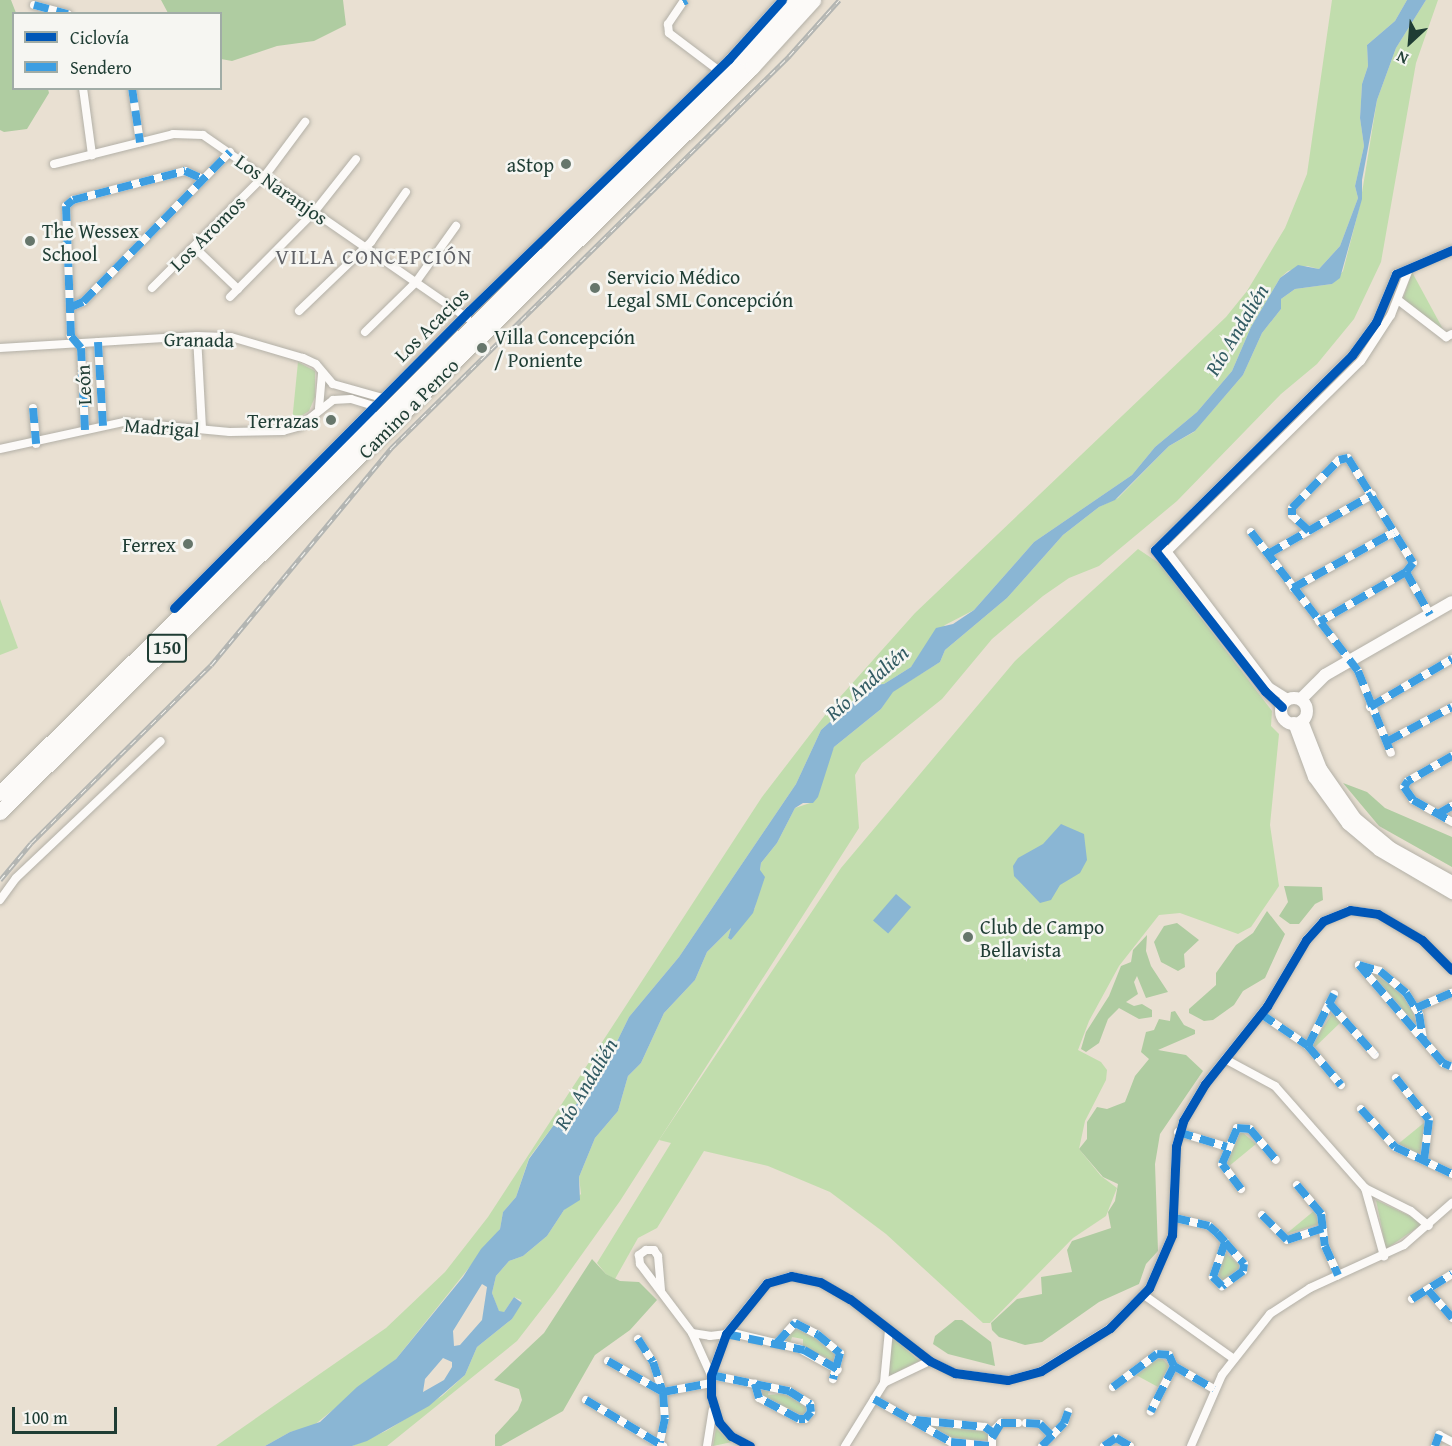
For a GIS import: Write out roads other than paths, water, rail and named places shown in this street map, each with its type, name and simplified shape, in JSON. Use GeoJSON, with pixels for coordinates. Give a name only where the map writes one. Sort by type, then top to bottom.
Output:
{"type":"FeatureCollection","features":[{"type":"Feature","properties":{"kind":"highway","name":"Camino a Penco"},"geometry":{"type":"LineString","coordinates":[[0,812],[474,324],[649,152],[797,0]]}},
{"type":"Feature","properties":{"kind":"highway","name":"Camino a Penco"},"geometry":{"type":"LineString","coordinates":[[0,793],[384,402],[474,324],[752,68],[813,0]]}},
{"type":"Feature","properties":{"kind":"highway"},"geometry":{"type":"LineString","coordinates":[[622,161],[649,152]]}},
{"type":"Feature","properties":{"kind":"highway"},"geometry":{"type":"LineString","coordinates":[[560,240],[567,215]]}},
{"type":"Feature","properties":{"kind":"street","name":"Los Acacios"},"geometry":{"type":"LineString","coordinates":[[474,324],[567,215],[718,70],[782,0]]}},
{"type":"Feature","properties":{"kind":"street"},"geometry":{"type":"LineString","coordinates":[[684,1],[668,24],[669,33],[718,70]]}},
{"type":"Feature","properties":{"kind":"street"},"geometry":{"type":"LineString","coordinates":[[34,5],[60,12]]}},
{"type":"Feature","properties":{"kind":"street"},"geometry":{"type":"LineString","coordinates":[[83,90],[92,155]]}},
{"type":"Feature","properties":{"kind":"street"},"geometry":{"type":"LineString","coordinates":[[132,90],[140,142]]}},
{"type":"Feature","properties":{"kind":"street","name":"Los Aromos"},"geometry":{"type":"LineString","coordinates":[[152,288],[264,176],[305,122]]}},
{"type":"Feature","properties":{"kind":"street","name":"Los Naranjos"},"geometry":{"type":"LineString","coordinates":[[54,164],[140,142],[191,133],[208,138],[474,324]]}},
{"type":"Feature","properties":{"kind":"street"},"geometry":{"type":"LineString","coordinates":[[71,307],[83,302],[230,152]]}},
{"type":"Feature","properties":{"kind":"street"},"geometry":{"type":"LineString","coordinates":[[230,297],[315,212],[356,159]]}},
{"type":"Feature","properties":{"kind":"street","name":"León"},"geometry":{"type":"LineString","coordinates":[[85,430],[81,348],[71,336],[64,212],[68,203],[185,171],[203,179]]}},
{"type":"Feature","properties":{"kind":"street"},"geometry":{"type":"LineString","coordinates":[[299,311],[366,248],[406,192]]}},
{"type":"Feature","properties":{"kind":"street"},"geometry":{"type":"LineString","coordinates":[[365,332],[416,282],[456,226]]}},
{"type":"Feature","properties":{"kind":"street"},"geometry":{"type":"LineString","coordinates":[[194,246],[238,289]]}},
{"type":"Feature","properties":{"kind":"street"},"geometry":{"type":"LineString","coordinates":[[1161,551],[1352,355],[1376,322],[1396,274],[1452,250]]}},
{"type":"Feature","properties":{"kind":"street"},"geometry":{"type":"LineString","coordinates":[[1161,551],[1361,361],[1384,328],[1398,300],[1409,269]]}},
{"type":"Feature","properties":{"kind":"street"},"geometry":{"type":"LineString","coordinates":[[1398,300],[1446,337],[1452,334]]}},
{"type":"Feature","properties":{"kind":"street"},"geometry":{"type":"LineString","coordinates":[[197,336],[202,429]]}},
{"type":"Feature","properties":{"kind":"street","name":"Granada"},"geometry":{"type":"LineString","coordinates":[[0,348],[197,336],[231,337],[272,347],[308,360],[340,387],[384,402]]}},
{"type":"Feature","properties":{"kind":"street"},"geometry":{"type":"LineString","coordinates":[[98,342],[103,426]]}},
{"type":"Feature","properties":{"kind":"street"},"geometry":{"type":"LineString","coordinates":[[319,409],[322,373]]}},
{"type":"Feature","properties":{"kind":"street","name":"Madrigal"},"geometry":{"type":"LineString","coordinates":[[0,449],[36,444],[103,426],[143,421],[202,429],[289,430],[319,409],[341,398],[384,402]]}},
{"type":"Feature","properties":{"kind":"street"},"geometry":{"type":"LineString","coordinates":[[174,615],[384,402]]}},
{"type":"Feature","properties":{"kind":"street"},"geometry":{"type":"LineString","coordinates":[[33,408],[36,444]]}},
{"type":"Feature","properties":{"kind":"street"},"geometry":{"type":"LineString","coordinates":[[1309,531],[1292,514],[1292,508],[1341,459],[1350,460],[1412,561],[1406,572],[1319,622]]}},
{"type":"Feature","properties":{"kind":"street"},"geometry":{"type":"LineString","coordinates":[[1268,554],[1371,495]]}},
{"type":"Feature","properties":{"kind":"street"},"geometry":{"type":"LineString","coordinates":[[1251,532],[1350,661],[1360,677],[1370,707],[1388,741],[1391,753]]}},
{"type":"Feature","properties":{"kind":"street"},"geometry":{"type":"LineString","coordinates":[[1293,588],[1394,532]]}},
{"type":"Feature","properties":{"kind":"street"},"geometry":{"type":"LineString","coordinates":[[1161,551],[1270,687],[1290,702],[1307,710],[1298,722]]}},
{"type":"Feature","properties":{"kind":"street"},"geometry":{"type":"LineString","coordinates":[[1406,572],[1430,615]]}},
{"type":"Feature","properties":{"kind":"street"},"geometry":{"type":"LineString","coordinates":[[1452,602],[1314,684],[1290,702],[1284,718],[1298,722],[1321,769],[1355,818],[1391,848],[1452,882]]}},
{"type":"Feature","properties":{"kind":"street"},"geometry":{"type":"LineString","coordinates":[[1370,707],[1452,660]]}},
{"type":"Feature","properties":{"kind":"street"},"geometry":{"type":"LineString","coordinates":[[1388,741],[1452,707]]}},
{"type":"Feature","properties":{"kind":"street"},"geometry":{"type":"LineString","coordinates":[[1298,722],[1314,777],[1348,824],[1379,850],[1452,893]]}},
{"type":"Feature","properties":{"kind":"street"},"geometry":{"type":"LineString","coordinates":[[0,900],[16,878],[161,741]]}},
{"type":"Feature","properties":{"kind":"street"},"geometry":{"type":"LineString","coordinates":[[1452,756],[1405,785],[1410,796],[1452,822]]}},
{"type":"Feature","properties":{"kind":"street"},"geometry":{"type":"LineString","coordinates":[[1438,814],[1452,806]]}},
{"type":"Feature","properties":{"kind":"street"},"geometry":{"type":"LineString","coordinates":[[711,1379],[726,1334],[763,1286],[791,1276],[814,1279],[837,1291],[930,1362],[973,1377],[1008,1380],[1028,1376],[1087,1345],[1144,1295],[1168,1250],[1175,1218],[1178,1132],[1196,1097],[1261,1014],[1313,932],[1327,918],[1343,911],[1371,912],[1403,926],[1431,947],[1452,970]]}},
{"type":"Feature","properties":{"kind":"street"},"geometry":{"type":"LineString","coordinates":[[1423,1040],[1416,1008],[1391,978],[1359,965],[1423,1040],[1450,1066]]}},
{"type":"Feature","properties":{"kind":"street"},"geometry":{"type":"LineString","coordinates":[[1416,1008],[1452,993]]}},
{"type":"Feature","properties":{"kind":"street"},"geometry":{"type":"LineString","coordinates":[[1308,1046],[1334,994]]}},
{"type":"Feature","properties":{"kind":"street"},"geometry":{"type":"LineString","coordinates":[[1329,1003],[1375,1055]]}},
{"type":"Feature","properties":{"kind":"street"},"geometry":{"type":"LineString","coordinates":[[1261,1014],[1308,1046],[1341,1085]]}},
{"type":"Feature","properties":{"kind":"street"},"geometry":{"type":"LineString","coordinates":[[1225,1059],[1282,1091],[1365,1188],[1411,1211],[1429,1226]]}},
{"type":"Feature","properties":{"kind":"street"},"geometry":{"type":"LineString","coordinates":[[1396,1078],[1429,1120],[1424,1160]]}},
{"type":"Feature","properties":{"kind":"street"},"geometry":{"type":"LineString","coordinates":[[1361,1109],[1391,1144],[1452,1174]]}},
{"type":"Feature","properties":{"kind":"street"},"geometry":{"type":"LineString","coordinates":[[1241,1188],[1222,1166],[1227,1147],[1236,1130],[1245,1127],[1276,1160]]}},
{"type":"Feature","properties":{"kind":"street"},"geometry":{"type":"LineString","coordinates":[[1178,1132],[1227,1147]]}},
{"type":"Feature","properties":{"kind":"street"},"geometry":{"type":"LineString","coordinates":[[1297,1185],[1319,1209],[1327,1253],[1338,1275]]}},
{"type":"Feature","properties":{"kind":"street"},"geometry":{"type":"LineString","coordinates":[[1365,1188],[1384,1256]]}},
{"type":"Feature","properties":{"kind":"street"},"geometry":{"type":"LineString","coordinates":[[1191,1446],[1214,1389],[1234,1359],[1280,1306],[1338,1275],[1384,1256],[1429,1226],[1452,1203]]}},
{"type":"Feature","properties":{"kind":"street"},"geometry":{"type":"LineString","coordinates":[[1262,1215],[1287,1240],[1323,1228]]}},
{"type":"Feature","properties":{"kind":"street"},"geometry":{"type":"LineString","coordinates":[[1175,1218],[1204,1224],[1225,1242],[1245,1268],[1222,1286],[1213,1277],[1225,1242]]}},
{"type":"Feature","properties":{"kind":"street"},"geometry":{"type":"LineString","coordinates":[[1412,1299],[1452,1274]]}},
{"type":"Feature","properties":{"kind":"street"},"geometry":{"type":"LineString","coordinates":[[661,1290],[692,1333],[711,1379],[713,1407],[707,1446]]}},
{"type":"Feature","properties":{"kind":"street"},"geometry":{"type":"LineString","coordinates":[[1428,1290],[1452,1318]]}},
{"type":"Feature","properties":{"kind":"street"},"geometry":{"type":"LineString","coordinates":[[1144,1295],[1234,1359]]}},
{"type":"Feature","properties":{"kind":"street"},"geometry":{"type":"LineString","coordinates":[[777,1343],[791,1325],[799,1324],[839,1351],[838,1370],[833,1378]]}},
{"type":"Feature","properties":{"kind":"street"},"geometry":{"type":"LineString","coordinates":[[845,1446],[884,1383],[889,1330]]}},
{"type":"Feature","properties":{"kind":"street"},"geometry":{"type":"LineString","coordinates":[[692,1333],[710,1336],[726,1334],[777,1343],[808,1351],[838,1370]]}},
{"type":"Feature","properties":{"kind":"street"},"geometry":{"type":"LineString","coordinates":[[586,1400],[662,1444],[665,1418],[663,1392],[653,1362],[638,1339]]}},
{"type":"Feature","properties":{"kind":"street"},"geometry":{"type":"LineString","coordinates":[[1113,1387],[1157,1354],[1169,1355],[1174,1366],[1214,1389]]}},
{"type":"Feature","properties":{"kind":"street"},"geometry":{"type":"LineString","coordinates":[[608,1361],[663,1392],[711,1379],[755,1384],[789,1390],[810,1404],[811,1412],[806,1419],[799,1419],[759,1398],[755,1384]]}},
{"type":"Feature","properties":{"kind":"street"},"geometry":{"type":"LineString","coordinates":[[884,1383],[930,1362]]}},
{"type":"Feature","properties":{"kind":"street"},"geometry":{"type":"LineString","coordinates":[[1151,1411],[1174,1366]]}},
{"type":"Feature","properties":{"kind":"street"},"geometry":{"type":"LineString","coordinates":[[874,1399],[916,1420],[951,1442],[991,1446],[992,1432],[1002,1422],[1040,1424],[1052,1436]]}},
{"type":"Feature","properties":{"kind":"street"},"geometry":{"type":"LineString","coordinates":[[713,1407],[727,1432],[744,1445]]}},
{"type":"Feature","properties":{"kind":"street"},"geometry":{"type":"LineString","coordinates":[[1042,1446],[1064,1423],[1068,1412]]}},
{"type":"Feature","properties":{"kind":"street"},"geometry":{"type":"LineString","coordinates":[[916,1420],[983,1427],[992,1432]]}},
{"type":"Feature","properties":{"kind":"street"},"geometry":{"type":"LineString","coordinates":[[1435,1446],[1438,1434],[1452,1442]]}},
{"type":"Feature","properties":{"kind":"street"},"geometry":{"type":"LineString","coordinates":[[1104,1446],[1116,1438],[1130,1446]]}},
{"type":"Feature","properties":{"kind":"water"},"geometry":{"type":"Polygon","coordinates":[[[1407,0],[1426,0],[1396,48],[1377,100],[1362,180],[1362,199],[1340,278],[1332,284],[1295,289],[1281,299],[1281,309],[1262,333],[1243,375],[1195,431],[1169,446],[1115,500],[1099,507],[1063,535],[1007,598],[945,650],[940,662],[893,692],[881,709],[834,747],[818,797],[813,803],[803,803],[795,808],[777,843],[761,863],[760,870],[765,877],[753,913],[731,940],[728,938],[731,928],[707,952],[695,980],[664,1013],[641,1063],[628,1076],[618,1111],[595,1138],[579,1177],[580,1200],[564,1210],[547,1236],[523,1256],[509,1261],[496,1276],[492,1293],[499,1311],[504,1312],[514,1297],[522,1303],[512,1319],[477,1347],[465,1375],[429,1406],[367,1441],[352,1446],[265,1446],[290,1432],[320,1422],[357,1387],[396,1359],[463,1277],[481,1249],[500,1229],[503,1212],[516,1197],[529,1159],[556,1122],[572,1110],[606,1064],[629,1017],[679,957],[796,784],[821,730],[871,685],[884,684],[911,667],[936,628],[953,624],[974,610],[1034,542],[1132,475],[1155,447],[1197,412],[1232,371],[1251,327],[1280,278],[1298,265],[1319,269],[1340,246],[1358,198],[1355,186],[1364,146],[1360,118],[1362,84],[1368,66],[1367,45],[1395,21],[1407,0]],[[482,1284],[453,1331],[454,1346],[460,1345],[482,1320],[487,1287],[482,1284]],[[443,1358],[425,1379],[423,1392],[444,1380],[452,1367],[452,1362],[443,1358]]]}},
{"type":"Feature","properties":{"kind":"water"},"geometry":{"type":"Polygon","coordinates":[[[1061,824],[1084,834],[1087,860],[1080,873],[1060,885],[1051,900],[1040,903],[1014,876],[1013,866],[1018,858],[1043,844],[1061,824]]]}},
{"type":"Feature","properties":{"kind":"water"},"geometry":{"type":"Polygon","coordinates":[[[896,894],[911,907],[888,934],[873,920],[896,894]]]}},
{"type":"Feature","properties":{"kind":"railway"},"geometry":{"type":"LineString","coordinates":[[0,880],[31,843],[211,665],[391,448],[789,56],[839,0]]}},
{"type":"Feature","properties":{"kind":"place","name":"aStop"},"geometry":{"type":"Point","coordinates":[566,164]}},
{"type":"Feature","properties":{"kind":"place","name":"The Wessex School"},"geometry":{"type":"Point","coordinates":[30,241]}},
{"type":"Feature","properties":{"kind":"place","name":"Servicio Médico Legal SML Concepción"},"geometry":{"type":"Point","coordinates":[595,288]}},
{"type":"Feature","properties":{"kind":"place","name":"Villa Concepción / Poniente"},"geometry":{"type":"Point","coordinates":[482,348]}},
{"type":"Feature","properties":{"kind":"place","name":"Terrazas"},"geometry":{"type":"Point","coordinates":[331,420]}},
{"type":"Feature","properties":{"kind":"place","name":"Ferrex"},"geometry":{"type":"Point","coordinates":[188,544]}},
{"type":"Feature","properties":{"kind":"place","name":"Club de Campo Bellavista"},"geometry":{"type":"Point","coordinates":[968,937]}},
{"type":"Feature","properties":{"kind":"district","name":"VILLA CONCEPCIÓN"},"geometry":{"type":"Point","coordinates":[374,257]}},
{"type":"Feature","properties":{"kind":"water label","name":"Río Andalién"},"geometry":{"type":"Point","coordinates":[1237,330]}},
{"type":"Feature","properties":{"kind":"water label","name":"Río Andalién"},"geometry":{"type":"Point","coordinates":[867,683]}},
{"type":"Feature","properties":{"kind":"water label","name":"Río Andalién"},"geometry":{"type":"Point","coordinates":[586,1084]}}]}
